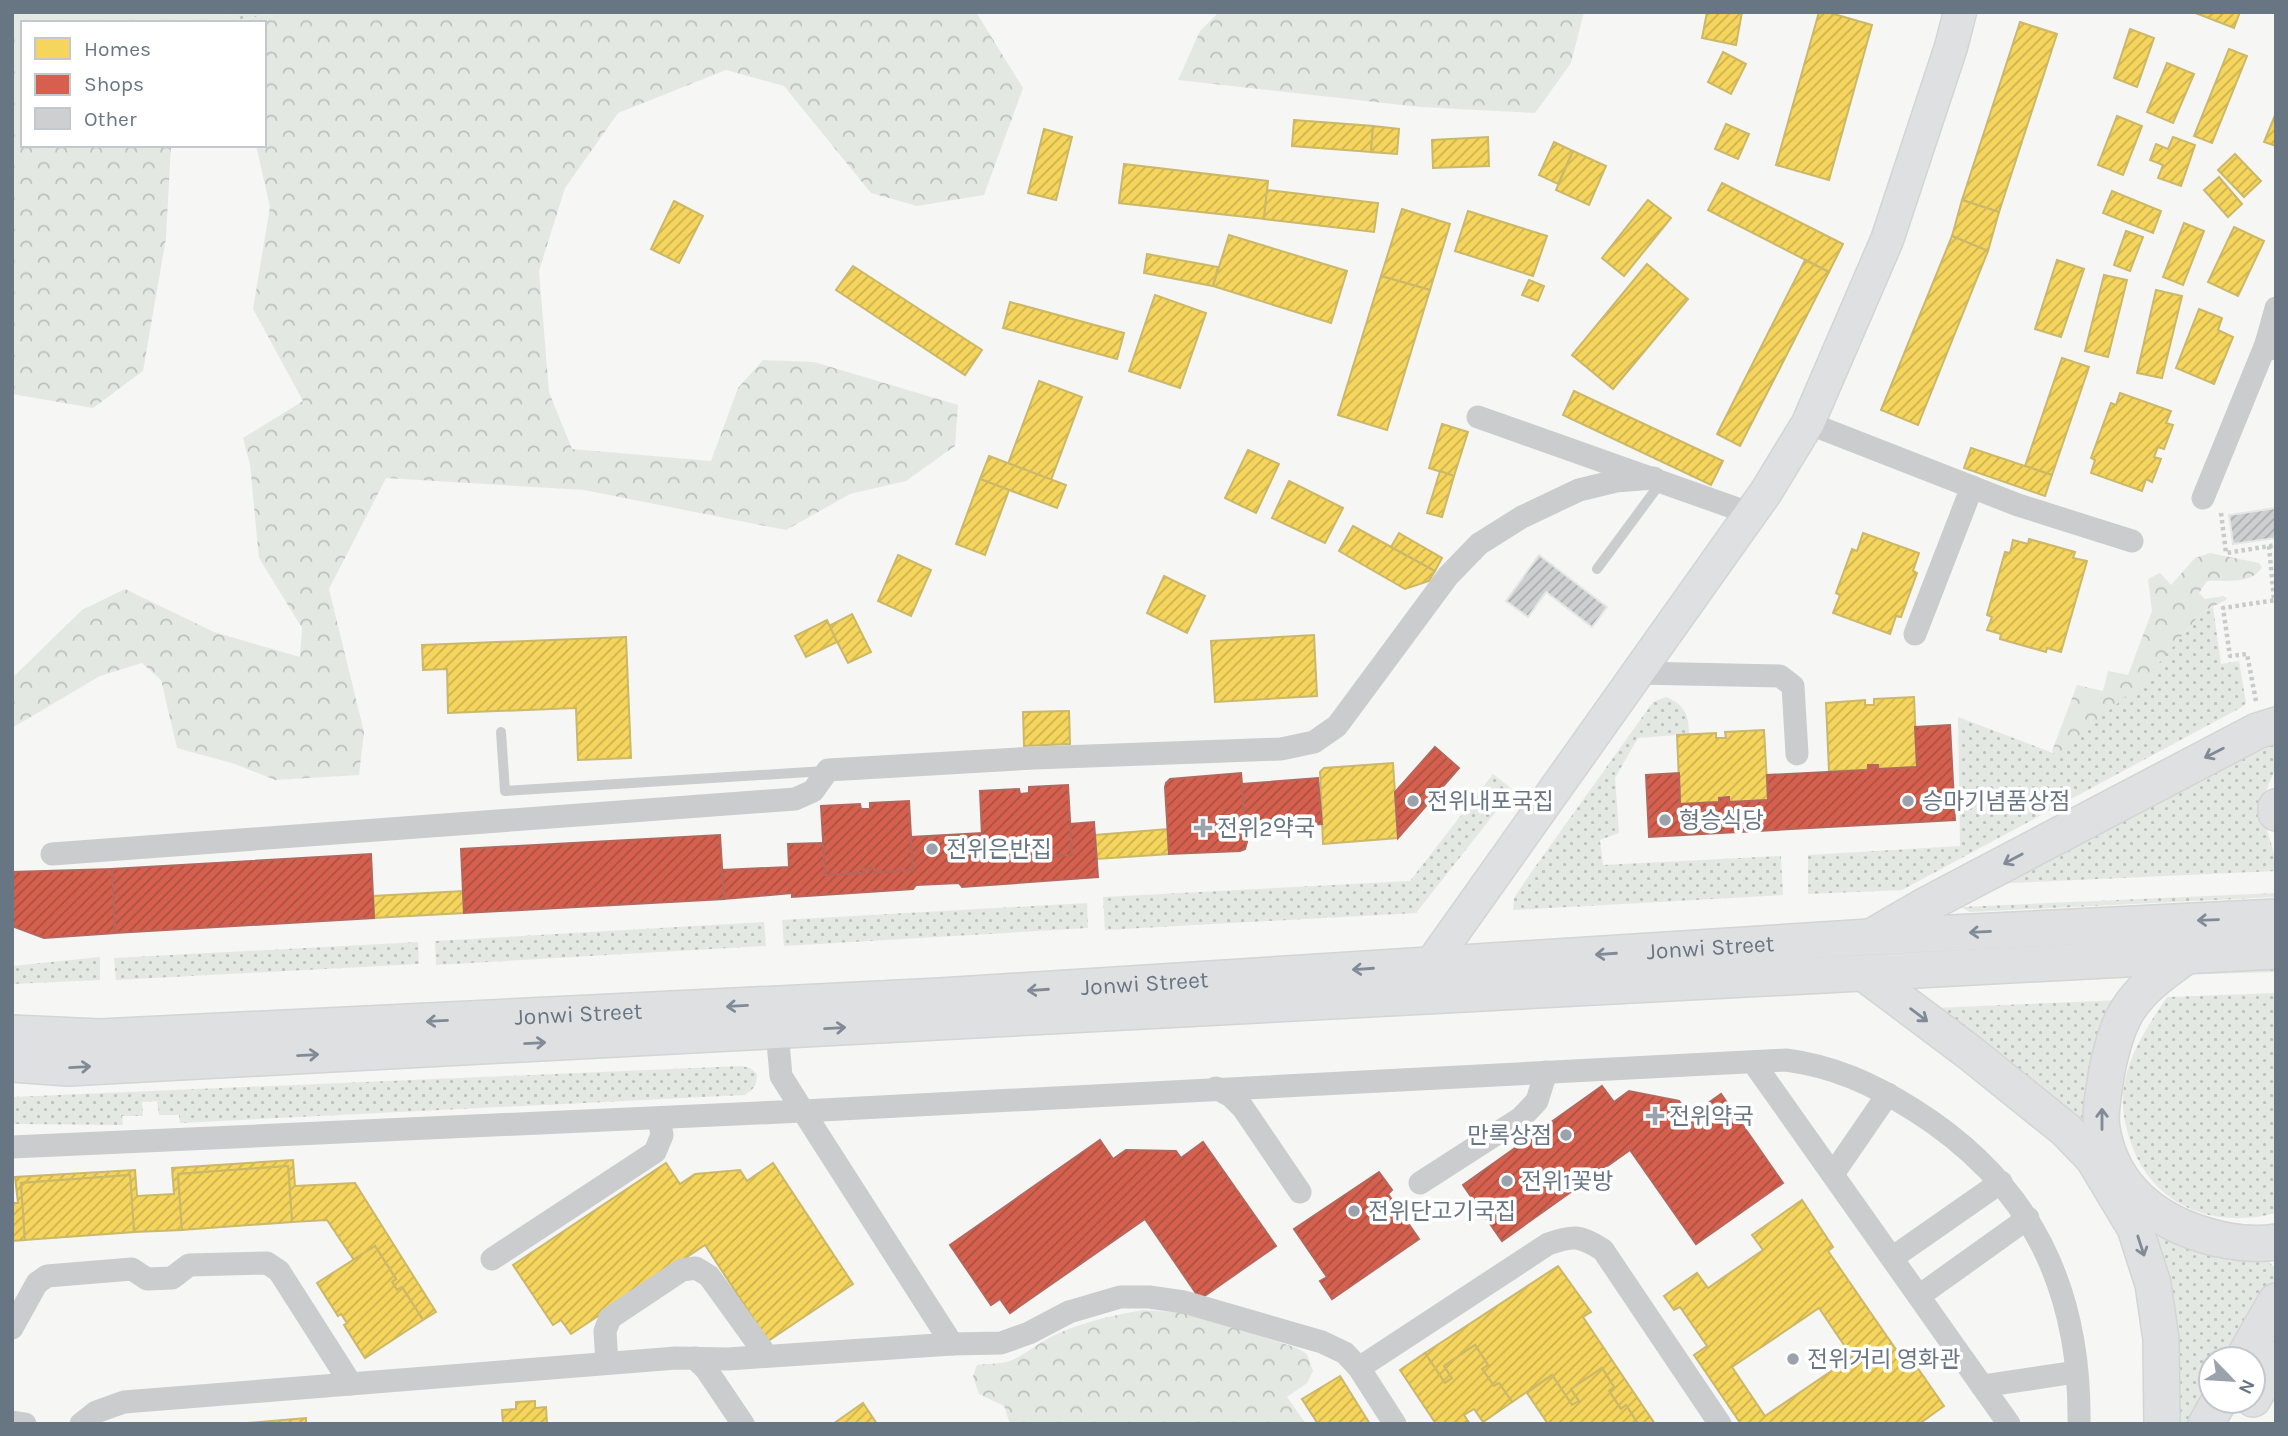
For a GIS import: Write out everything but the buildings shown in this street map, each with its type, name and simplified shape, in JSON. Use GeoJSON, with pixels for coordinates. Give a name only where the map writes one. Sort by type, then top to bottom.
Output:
{"type":"FeatureCollection","features":[{"type":"Feature","properties":{"kind":"main road"},"geometry":{"type":"LineString","coordinates":[[1870,937],[2119,802],[2257,731],[2267,718]]}},
{"type":"Feature","properties":{"kind":"main road"},"geometry":{"type":"LineString","coordinates":[[2276,807],[2276,813]]}},
{"type":"Feature","properties":{"kind":"main road","name":"Jonwi Street"},"geometry":{"type":"LineString","coordinates":[[12,1032],[114,1037],[940,996],[1870,937],[2276,918]]}},
{"type":"Feature","properties":{"kind":"main road","name":"Jonwi Street"},"geometry":{"type":"LineString","coordinates":[[12,1064],[68,1068],[2276,951]]}},
{"type":"Feature","properties":{"kind":"main road"},"geometry":{"type":"LineString","coordinates":[[2185,957],[2149,983],[2126,1012],[2109,1061],[2103,1098],[2101,1127],[2111,1161],[2124,1184],[2160,1217],[2199,1234],[2235,1241],[2264,1244],[2276,1242]]}},
{"type":"Feature","properties":{"kind":"main road"},"geometry":{"type":"LineString","coordinates":[[1865,974],[1969,1052],[2066,1130],[2092,1158],[2135,1228],[2153,1284],[2161,1339],[2162,1424]]}},
{"type":"Feature","properties":{"kind":"main road"},"geometry":{"type":"LineString","coordinates":[[2251,1345],[2276,1301]]}},
{"type":"Feature","properties":{"kind":"main road"},"geometry":{"type":"LineString","coordinates":[[2267,1374],[2276,1359]]}},
{"type":"Feature","properties":{"kind":"street"},"geometry":{"type":"LineString","coordinates":[[1431,964],[1766,492],[1808,423],[1887,240],[1951,47],[1960,12]]}},
{"type":"Feature","properties":{"kind":"street"},"geometry":{"type":"LineString","coordinates":[[2207,488],[2271,346],[2276,308]]}},
{"type":"Feature","properties":{"kind":"street"},"geometry":{"type":"LineString","coordinates":[[1478,417],[1749,513]]}},
{"type":"Feature","properties":{"kind":"street"},"geometry":{"type":"LineString","coordinates":[[1808,423],[2018,505],[2132,541]]}},
{"type":"Feature","properties":{"kind":"street"},"geometry":{"type":"LineString","coordinates":[[52,854],[795,799],[813,790],[828,770],[1034,758],[1281,750],[1314,742],[1337,726],[1448,576],[1479,544],[1522,517],[1579,490],[1616,481],[1658,480]]}},
{"type":"Feature","properties":{"kind":"street"},"geometry":{"type":"LineString","coordinates":[[1915,634],[1972,487]]}},
{"type":"Feature","properties":{"kind":"street"},"geometry":{"type":"LineString","coordinates":[[1637,673],[1780,676],[1793,686],[1797,754]]}},
{"type":"Feature","properties":{"kind":"street"},"geometry":{"type":"LineString","coordinates":[[777,1031],[781,1076],[951,1344]]}},
{"type":"Feature","properties":{"kind":"street"},"geometry":{"type":"LineString","coordinates":[[12,1147],[803,1111],[1786,1060],[1811,1063],[1849,1074],[1933,1122],[1976,1157],[2001,1182],[2028,1218],[2064,1297],[2076,1372],[2079,1424]]}},
{"type":"Feature","properties":{"kind":"street"},"geometry":{"type":"LineString","coordinates":[[1754,1062],[2009,1424]]}},
{"type":"Feature","properties":{"kind":"street"},"geometry":{"type":"LineString","coordinates":[[1420,1183],[1521,1118],[1538,1101],[1546,1072]]}},
{"type":"Feature","properties":{"kind":"street"},"geometry":{"type":"LineString","coordinates":[[1216,1088],[1231,1096],[1243,1108],[1300,1192]]}},
{"type":"Feature","properties":{"kind":"street"},"geometry":{"type":"LineString","coordinates":[[1833,1174],[1888,1094]]}},
{"type":"Feature","properties":{"kind":"street"},"geometry":{"type":"LineString","coordinates":[[492,1259],[655,1152],[662,1135],[659,1118]]}},
{"type":"Feature","properties":{"kind":"street"},"geometry":{"type":"LineString","coordinates":[[1892,1258],[2001,1182]]}},
{"type":"Feature","properties":{"kind":"street"},"geometry":{"type":"LineString","coordinates":[[1919,1296],[2028,1218]]}},
{"type":"Feature","properties":{"kind":"street"},"geometry":{"type":"LineString","coordinates":[[1359,1368],[1548,1244],[1569,1237],[1586,1239],[1603,1250],[1720,1424]]}},
{"type":"Feature","properties":{"kind":"street"},"geometry":{"type":"LineString","coordinates":[[12,1328],[37,1283],[47,1276],[132,1269],[147,1279],[172,1278],[189,1265],[267,1263],[279,1270],[351,1384]]}},
{"type":"Feature","properties":{"kind":"street"},"geometry":{"type":"LineString","coordinates":[[607,1363],[605,1331],[610,1318],[682,1270],[696,1268],[709,1276],[766,1355]]}},
{"type":"Feature","properties":{"kind":"street"},"geometry":{"type":"LineString","coordinates":[[81,1424],[96,1412],[124,1402],[607,1363],[728,1359],[1001,1343],[1029,1333],[1069,1312],[1120,1297],[1149,1297],[1184,1302],[1322,1342],[1345,1353],[1359,1368],[1395,1424]]}},
{"type":"Feature","properties":{"kind":"street"},"geometry":{"type":"LineString","coordinates":[[695,1358],[706,1369],[743,1424]]}},
{"type":"Feature","properties":{"kind":"street"},"geometry":{"type":"LineString","coordinates":[[1982,1386],[2076,1372]]}},
{"type":"Feature","properties":{"kind":"street"},"geometry":{"type":"LineString","coordinates":[[12,1422],[25,1424]]}},
{"type":"Feature","properties":{"kind":"lane"},"geometry":{"type":"LineString","coordinates":[[1597,569],[1658,480]]}},
{"type":"Feature","properties":{"kind":"lane"},"geometry":{"type":"LineString","coordinates":[[501,732],[505,791],[828,770]]}},
{"type":"Feature","properties":{"kind":"path"},"geometry":{"type":"LineString","coordinates":[[2207,488],[2220,500],[2226,553],[2276,545]]}},
{"type":"Feature","properties":{"kind":"path"},"geometry":{"type":"LineString","coordinates":[[2267,718],[2247,654],[2230,656],[2223,608],[2275,600],[2269,546]]}},
{"type":"Feature","properties":{"kind":"green space"},"geometry":{"type":"Polygon","coordinates":[[[12,12],[223,12],[239,20],[282,12],[976,12],[1023,88],[984,195],[917,206],[871,193],[784,86],[726,70],[618,113],[565,188],[539,271],[549,392],[572,449],[711,461],[738,388],[763,360],[814,362],[958,405],[955,446],[906,481],[850,494],[786,530],[584,490],[386,478],[329,589],[364,732],[359,775],[275,780],[235,764],[177,748],[161,680],[142,663],[100,676],[12,728],[12,678],[82,610],[125,589],[214,632],[300,657],[302,628],[259,558],[250,465],[243,438],[303,401],[253,309],[270,207],[256,147],[266,147],[266,21],[21,21],[21,147],[171,147],[166,238],[143,371],[93,408],[12,394],[12,12]]]}},
{"type":"Feature","properties":{"kind":"green space"},"geometry":{"type":"Polygon","coordinates":[[[223,12],[282,12],[239,20],[223,12]]]}},
{"type":"Feature","properties":{"kind":"green space"},"geometry":{"type":"Polygon","coordinates":[[[1219,12],[1584,12],[1571,63],[1535,113],[1420,107],[1178,80],[1200,31],[1219,12]]]}},
{"type":"Feature","properties":{"kind":"green space"},"geometry":{"type":"Polygon","coordinates":[[[2210,553],[2259,563],[2262,567],[2258,573],[2245,579],[2207,581],[2199,593],[2205,599],[2223,596],[2226,600],[2202,612],[2143,682],[2056,755],[2052,751],[2077,685],[2103,691],[2108,671],[2128,675],[2152,611],[2148,579],[2160,573],[2171,585],[2195,558],[2210,553]]]}},
{"type":"Feature","properties":{"kind":"green space"},"geometry":{"type":"Polygon","coordinates":[[[2213,607],[2221,664],[2239,661],[2246,703],[2242,707],[1902,890],[1808,894],[1808,855],[1960,846],[1958,717],[2056,754],[2171,649],[2202,612],[2213,607]]]}},
{"type":"Feature","properties":{"kind":"green space"},"geometry":{"type":"Polygon","coordinates":[[[1666,697],[1684,711],[1689,734],[1638,738],[1615,778],[1619,833],[1600,840],[1603,865],[1781,856],[1783,895],[1513,910],[1514,898],[1530,874],[1653,702],[1666,697]]]}},
{"type":"Feature","properties":{"kind":"green space"},"geometry":{"type":"Polygon","coordinates":[[[2276,735],[2276,764],[2266,790],[2264,805],[2276,871],[1988,884],[2276,735]]]}},
{"type":"Feature","properties":{"kind":"green space"},"geometry":{"type":"Polygon","coordinates":[[[1493,774],[1513,790],[1416,913],[1105,930],[1103,897],[1410,881],[1493,774]]]}},
{"type":"Feature","properties":{"kind":"green space"},"geometry":{"type":"Polygon","coordinates":[[[2276,893],[2276,897],[1970,912],[1961,907],[2276,893]]]}},
{"type":"Feature","properties":{"kind":"green space"},"geometry":{"type":"Polygon","coordinates":[[[1087,903],[1088,928],[784,946],[782,920],[1087,903]]]}},
{"type":"Feature","properties":{"kind":"green space"},"geometry":{"type":"Polygon","coordinates":[[[764,922],[766,946],[436,965],[435,941],[764,922]]]}},
{"type":"Feature","properties":{"kind":"green space"},"geometry":{"type":"Polygon","coordinates":[[[418,942],[419,964],[116,980],[114,958],[418,942]]]}},
{"type":"Feature","properties":{"kind":"green space"},"geometry":{"type":"Polygon","coordinates":[[[100,957],[100,980],[12,984],[12,966],[100,957]]]}},
{"type":"Feature","properties":{"kind":"green space"},"geometry":{"type":"Polygon","coordinates":[[[2276,966],[2276,972],[2176,975],[2179,973],[2276,966]]]}},
{"type":"Feature","properties":{"kind":"green space"},"geometry":{"type":"Polygon","coordinates":[[[2276,993],[2276,1213],[2229,1218],[2207,1215],[2168,1196],[2152,1181],[2139,1162],[2124,1117],[2125,1079],[2133,1054],[2167,997],[2276,993]]]}},
{"type":"Feature","properties":{"kind":"green space"},"geometry":{"type":"Polygon","coordinates":[[[2121,1000],[2085,1122],[1934,1008],[2121,1000]]]}},
{"type":"Feature","properties":{"kind":"green space"},"geometry":{"type":"Polygon","coordinates":[[[741,1066],[750,1068],[757,1074],[754,1087],[744,1095],[180,1123],[179,1115],[159,1115],[157,1101],[142,1102],[143,1116],[122,1116],[123,1125],[12,1124],[12,1097],[741,1066]]]}},
{"type":"Feature","properties":{"kind":"green space"},"geometry":{"type":"Polygon","coordinates":[[[2160,1235],[2263,1256],[2276,1269],[2276,1279],[2239,1345],[2197,1345],[2199,1415],[2194,1424],[2173,1424],[2156,1241],[2160,1235]]]}},
{"type":"Feature","properties":{"kind":"green space"},"geometry":{"type":"Polygon","coordinates":[[[1143,1310],[1189,1313],[1297,1348],[1307,1354],[1313,1371],[1307,1383],[1287,1397],[1306,1424],[1010,1424],[1004,1406],[979,1394],[973,1376],[977,1365],[1009,1361],[1047,1339],[1082,1324],[1143,1310]]]}},
{"type":"Feature","properties":{"kind":"place","name":"전위내포국집"},"geometry":{"type":"Point","coordinates":[1413,801]}},
{"type":"Feature","properties":{"kind":"place","name":"승마기념품상점"},"geometry":{"type":"Point","coordinates":[1908,801]}},
{"type":"Feature","properties":{"kind":"place","name":"형승식당"},"geometry":{"type":"Point","coordinates":[1665,820]}},
{"type":"Feature","properties":{"kind":"place","name":"전위2약국"},"geometry":{"type":"Point","coordinates":[1203,828]}},
{"type":"Feature","properties":{"kind":"place","name":"전위은반집"},"geometry":{"type":"Point","coordinates":[932,849]}},
{"type":"Feature","properties":{"kind":"place","name":"전위약국"},"geometry":{"type":"Point","coordinates":[1655,1116]}},
{"type":"Feature","properties":{"kind":"place","name":"만록상점"},"geometry":{"type":"Point","coordinates":[1566,1135]}},
{"type":"Feature","properties":{"kind":"place","name":"전위1꽃방"},"geometry":{"type":"Point","coordinates":[1507,1181]}},
{"type":"Feature","properties":{"kind":"place","name":"전위단고기국집"},"geometry":{"type":"Point","coordinates":[1354,1211]}},
{"type":"Feature","properties":{"kind":"place","name":"전위거리 영화관"},"geometry":{"type":"Point","coordinates":[1793,1359]}}]}
